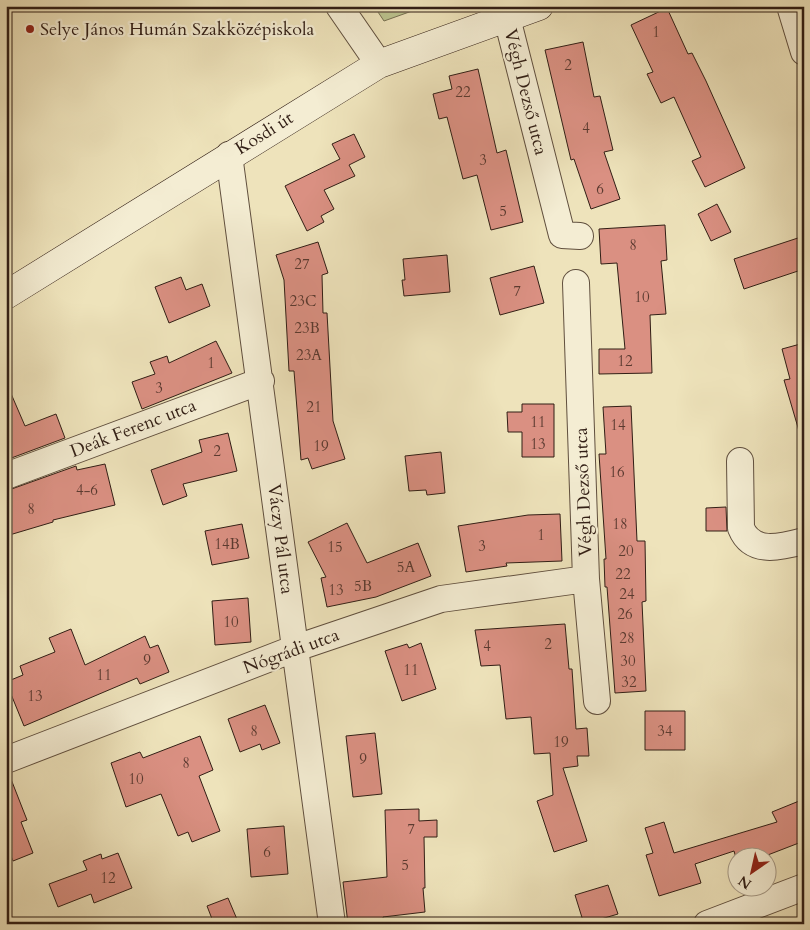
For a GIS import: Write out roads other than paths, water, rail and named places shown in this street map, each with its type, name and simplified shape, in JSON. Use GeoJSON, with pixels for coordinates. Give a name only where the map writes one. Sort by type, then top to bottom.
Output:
{"type":"FeatureCollection","features":[{"type":"Feature","properties":{"kind":"street"},"geometry":{"type":"LineString","coordinates":[[339,6],[379,64]]}},
{"type":"Feature","properties":{"kind":"street","name":"Kosdi út"},"geometry":{"type":"LineString","coordinates":[[6,295],[229,155],[379,64],[539,6]]}},
{"type":"Feature","properties":{"kind":"street"},"geometry":{"type":"LineString","coordinates":[[790,6],[804,52]]}},
{"type":"Feature","properties":{"kind":"street","name":"Végh Dezső utca"},"geometry":{"type":"LineString","coordinates":[[507,18],[562,235],[580,236]]}},
{"type":"Feature","properties":{"kind":"street","name":"Váczy Pál utca"},"geometry":{"type":"LineString","coordinates":[[229,155],[332,924]]}},
{"type":"Feature","properties":{"kind":"street","name":"Végh Dezső utca"},"geometry":{"type":"LineString","coordinates":[[576,283],[586,579],[597,701]]}},
{"type":"Feature","properties":{"kind":"street","name":"Deák Ferenc utca"},"geometry":{"type":"LineString","coordinates":[[6,476],[260,381]]}},
{"type":"Feature","properties":{"kind":"street"},"geometry":{"type":"LineString","coordinates":[[740,461],[742,528],[745,537],[755,544],[774,548],[804,541]]}},
{"type":"Feature","properties":{"kind":"street","name":"Nógrádi utca"},"geometry":{"type":"LineString","coordinates":[[6,760],[296,648],[441,599],[586,579]]}},
{"type":"Feature","properties":{"kind":"street"},"geometry":{"type":"LineString","coordinates":[[717,922],[804,887]]}},
{"type":"Feature","properties":{"kind":"place","name":"Selye János Humán Szakközépiskola"},"geometry":{"type":"Point","coordinates":[30,29]}}]}
